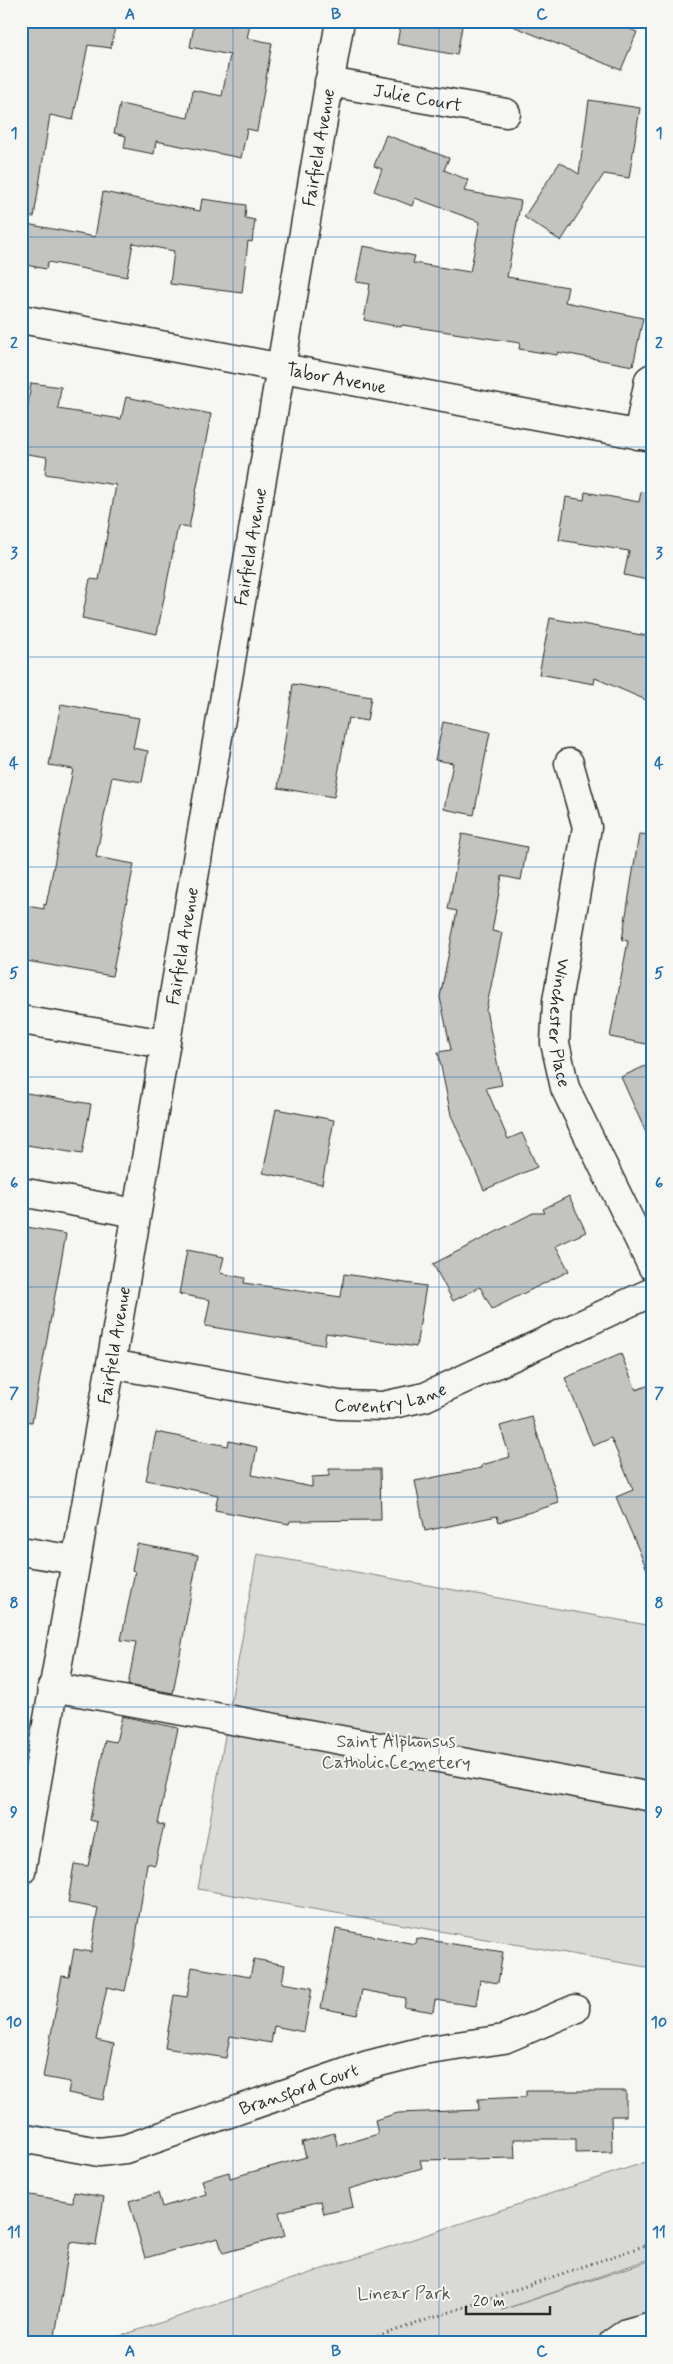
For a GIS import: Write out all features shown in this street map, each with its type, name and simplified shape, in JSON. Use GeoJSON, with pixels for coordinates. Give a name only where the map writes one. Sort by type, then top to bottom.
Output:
{"type":"FeatureCollection","features":[{"type":"Feature","properties":{"kind":"street","name":"Fairfield Avenue"},"geometry":{"type":"LineString","coordinates":[[21,1871],[29,1775],[52,1687],[111,1364],[340,21]]}},
{"type":"Feature","properties":{"kind":"street","name":"Julie Court"},"geometry":{"type":"LineString","coordinates":[[329,82],[506,113]]}},
{"type":"Feature","properties":{"kind":"street","name":"Tabor Avenue"},"geometry":{"type":"LineString","coordinates":[[21,319],[645,436]]}},
{"type":"Feature","properties":{"kind":"street"},"geometry":{"type":"LineString","coordinates":[[645,436],[649,380],[652,378]]}},
{"type":"Feature","properties":{"kind":"street","name":"Winchester Place"},"geometry":{"type":"LineString","coordinates":[[569,763],[587,827],[557,1001],[555,1042],[565,1088],[652,1266]]}},
{"type":"Feature","properties":{"kind":"street"},"geometry":{"type":"LineString","coordinates":[[21,1020],[165,1044]]}},
{"type":"Feature","properties":{"kind":"street"},"geometry":{"type":"LineString","coordinates":[[21,1192],[136,1213]]}},
{"type":"Feature","properties":{"kind":"street","name":"Coventry Lane"},"geometry":{"type":"LineString","coordinates":[[111,1364],[339,1405],[383,1406],[425,1397],[652,1292]]}},
{"type":"Feature","properties":{"kind":"street"},"geometry":{"type":"LineString","coordinates":[[21,1551],[75,1560]]}},
{"type":"Feature","properties":{"kind":"street"},"geometry":{"type":"LineString","coordinates":[[52,1687],[652,1797]]}},
{"type":"Feature","properties":{"kind":"street","name":"Bransford Court"},"geometry":{"type":"LineString","coordinates":[[21,2138],[99,2152],[125,2149],[368,2065],[423,2050],[504,2039],[575,2009]]}},
{"type":"Feature","properties":{"kind":"street"},"geometry":{"type":"LineString","coordinates":[[613,2343],[627,2333],[652,2326]]}},
{"type":"Feature","properties":{"kind":"path"},"geometry":{"type":"LineString","coordinates":[[359,2343],[652,2243]]}},
{"type":"Feature","properties":{"kind":"green space","name":"Saint Alphonsus Catholic Cemetery"},"geometry":{"type":"Polygon","coordinates":[[[257,1554],[652,1626],[652,1968],[198,1889],[257,1554]]]}},
{"type":"Feature","properties":{"kind":"green space","name":"Linear Park"},"geometry":{"type":"Polygon","coordinates":[[[652,2160],[652,2258],[502,2310],[652,2260],[652,2343],[99,2343],[652,2160]]]}},
{"type":"Feature","properties":{"kind":"building"},"geometry":{"type":"Polygon","coordinates":[[[21,21],[116,21],[111,48],[88,45],[73,120],[50,115],[34,217],[21,216],[21,21]]]}},
{"type":"Feature","properties":{"kind":"building"},"geometry":{"type":"Polygon","coordinates":[[[195,21],[251,21],[247,38],[272,43],[257,131],[247,129],[241,158],[156,141],[154,154],[124,148],[126,136],[114,133],[120,104],[188,118],[193,90],[222,96],[230,55],[190,47],[195,21]]]}},
{"type":"Feature","properties":{"kind":"building"},"geometry":{"type":"Polygon","coordinates":[[[401,21],[463,21],[457,55],[397,44],[401,21]]]}},
{"type":"Feature","properties":{"kind":"building"},"geometry":{"type":"Polygon","coordinates":[[[610,21],[637,32],[621,70],[503,22],[610,21]]]}},
{"type":"Feature","properties":{"kind":"building"},"geometry":{"type":"Polygon","coordinates":[[[589,100],[640,108],[629,178],[604,174],[561,241],[524,217],[560,162],[579,174],[589,100]]]}},
{"type":"Feature","properties":{"kind":"building"},"geometry":{"type":"Polygon","coordinates":[[[386,135],[449,158],[444,170],[468,180],[464,191],[521,201],[507,277],[568,287],[565,302],[643,318],[633,366],[558,352],[557,355],[519,349],[520,343],[402,325],[401,327],[364,320],[370,284],[356,282],[363,246],[415,256],[413,263],[470,272],[480,222],[415,198],[412,206],[374,191],[382,169],[374,166],[386,135]]]}},
{"type":"Feature","properties":{"kind":"building"},"geometry":{"type":"Polygon","coordinates":[[[103,192],[200,211],[202,199],[246,205],[245,218],[255,220],[252,242],[248,241],[242,293],[170,284],[174,251],[133,243],[127,277],[48,262],[46,269],[21,264],[21,223],[95,237],[103,192]]]}},
{"type":"Feature","properties":{"kind":"building"},"geometry":{"type":"Polygon","coordinates":[[[31,383],[61,387],[58,409],[121,419],[126,397],[211,414],[189,528],[178,526],[157,634],[82,618],[90,579],[99,580],[116,485],[45,474],[47,457],[21,453],[31,383]]]}},
{"type":"Feature","properties":{"kind":"building"},"geometry":{"type":"Polygon","coordinates":[[[585,492],[639,502],[641,492],[652,493],[652,581],[624,575],[629,551],[559,540],[566,497],[584,500],[585,492]]]}},
{"type":"Feature","properties":{"kind":"building"},"geometry":{"type":"Polygon","coordinates":[[[550,618],[652,637],[652,688],[646,700],[595,678],[594,684],[539,674],[550,618]]]}},
{"type":"Feature","properties":{"kind":"building"},"geometry":{"type":"Polygon","coordinates":[[[293,684],[371,697],[367,721],[348,718],[334,797],[278,788],[293,684]]]}},
{"type":"Feature","properties":{"kind":"building"},"geometry":{"type":"Polygon","coordinates":[[[61,704],[139,718],[133,748],[148,751],[142,782],[112,777],[96,857],[134,864],[112,976],[21,960],[21,905],[44,909],[44,904],[46,905],[73,769],[49,765],[61,704]]]}},
{"type":"Feature","properties":{"kind":"building"},"geometry":{"type":"Polygon","coordinates":[[[443,722],[490,732],[474,815],[444,809],[453,763],[435,760],[443,722]]]}},
{"type":"Feature","properties":{"kind":"building"},"geometry":{"type":"Polygon","coordinates":[[[462,834],[527,847],[521,880],[502,876],[492,931],[502,933],[486,1010],[502,1085],[486,1088],[508,1139],[522,1133],[537,1167],[484,1190],[451,1115],[438,1052],[451,1050],[440,997],[457,911],[448,909],[462,834]]]}},
{"type":"Feature","properties":{"kind":"building"},"geometry":{"type":"Polygon","coordinates":[[[639,834],[652,835],[652,1045],[610,1037],[628,941],[622,940],[639,834]]]}},
{"type":"Feature","properties":{"kind":"building"},"geometry":{"type":"Polygon","coordinates":[[[652,1063],[652,1146],[621,1077],[652,1063]]]}},
{"type":"Feature","properties":{"kind":"building"},"geometry":{"type":"Polygon","coordinates":[[[21,1092],[91,1104],[82,1154],[21,1144],[21,1092]]]}},
{"type":"Feature","properties":{"kind":"building"},"geometry":{"type":"Polygon","coordinates":[[[276,1109],[334,1120],[322,1184],[263,1173],[276,1109]]]}},
{"type":"Feature","properties":{"kind":"building"},"geometry":{"type":"Polygon","coordinates":[[[569,1196],[586,1232],[556,1246],[569,1271],[492,1309],[480,1287],[453,1301],[433,1264],[533,1213],[545,1213],[543,1209],[569,1196]]]}},
{"type":"Feature","properties":{"kind":"building"},"geometry":{"type":"Polygon","coordinates":[[[21,1226],[66,1234],[32,1422],[21,1421],[21,1226]]]}},
{"type":"Feature","properties":{"kind":"building"},"geometry":{"type":"Polygon","coordinates":[[[187,1250],[224,1257],[220,1273],[245,1278],[244,1283],[341,1297],[344,1274],[426,1286],[416,1347],[326,1333],[324,1345],[205,1326],[210,1300],[179,1294],[187,1250]]]}},
{"type":"Feature","properties":{"kind":"building"},"geometry":{"type":"Polygon","coordinates":[[[621,1354],[636,1390],[652,1384],[652,1581],[616,1497],[633,1490],[611,1438],[593,1446],[565,1378],[621,1354]]]}},
{"type":"Feature","properties":{"kind":"building"},"geometry":{"type":"Polygon","coordinates":[[[532,1417],[559,1503],[499,1522],[497,1516],[425,1531],[415,1481],[482,1468],[482,1465],[510,1457],[500,1426],[532,1417]]]}},
{"type":"Feature","properties":{"kind":"building"},"geometry":{"type":"Polygon","coordinates":[[[156,1432],[228,1446],[229,1441],[257,1447],[252,1475],[312,1487],[312,1477],[329,1476],[329,1469],[380,1469],[381,1520],[290,1521],[289,1524],[215,1510],[218,1495],[146,1480],[156,1432]]]}},
{"type":"Feature","properties":{"kind":"building"},"geometry":{"type":"Polygon","coordinates":[[[137,1544],[198,1555],[173,1693],[128,1685],[136,1642],[121,1640],[135,1571],[132,1570],[137,1544]]]}},
{"type":"Feature","properties":{"kind":"building"},"geometry":{"type":"Polygon","coordinates":[[[122,1716],[178,1728],[158,1824],[164,1825],[155,1865],[147,1863],[135,1944],[125,1991],[107,1987],[96,2040],[114,2044],[103,2100],[68,2093],[70,2082],[43,2077],[62,1976],[69,1977],[74,1949],[91,1952],[98,1908],[68,1903],[74,1864],[88,1866],[97,1822],[90,1820],[105,1740],[116,1742],[122,1716]]]}},
{"type":"Feature","properties":{"kind":"building"},"geometry":{"type":"Polygon","coordinates":[[[336,1929],[415,1944],[416,1938],[503,1952],[498,1983],[480,1980],[476,2006],[435,2000],[433,2012],[404,2007],[406,1998],[362,1990],[357,2015],[321,2008],[336,1929]]]}},
{"type":"Feature","properties":{"kind":"building"},"geometry":{"type":"Polygon","coordinates":[[[254,1959],[285,1965],[282,1983],[312,1988],[304,2032],[274,2026],[271,2043],[230,2036],[226,2058],[165,2048],[174,1995],[187,1997],[192,1967],[250,1977],[254,1959]]]}},
{"type":"Feature","properties":{"kind":"building"},"geometry":{"type":"Polygon","coordinates":[[[526,2091],[626,2091],[626,2116],[611,2116],[612,2152],[576,2153],[576,2139],[514,2139],[515,2158],[420,2160],[422,2168],[349,2189],[353,2207],[324,2214],[321,2201],[279,2212],[285,2236],[223,2253],[218,2238],[145,2258],[129,2201],[158,2193],[162,2207],[206,2194],[202,2180],[229,2172],[230,2178],[306,2157],[302,2142],[334,2133],[338,2146],[378,2134],[375,2120],[398,2113],[479,2110],[478,2099],[526,2097],[526,2091]]]}},
{"type":"Feature","properties":{"kind":"building"},"geometry":{"type":"Polygon","coordinates":[[[74,2192],[104,2197],[96,2245],[70,2242],[54,2343],[21,2343],[21,2210],[24,2194],[73,2202],[74,2192]]]}}]}
